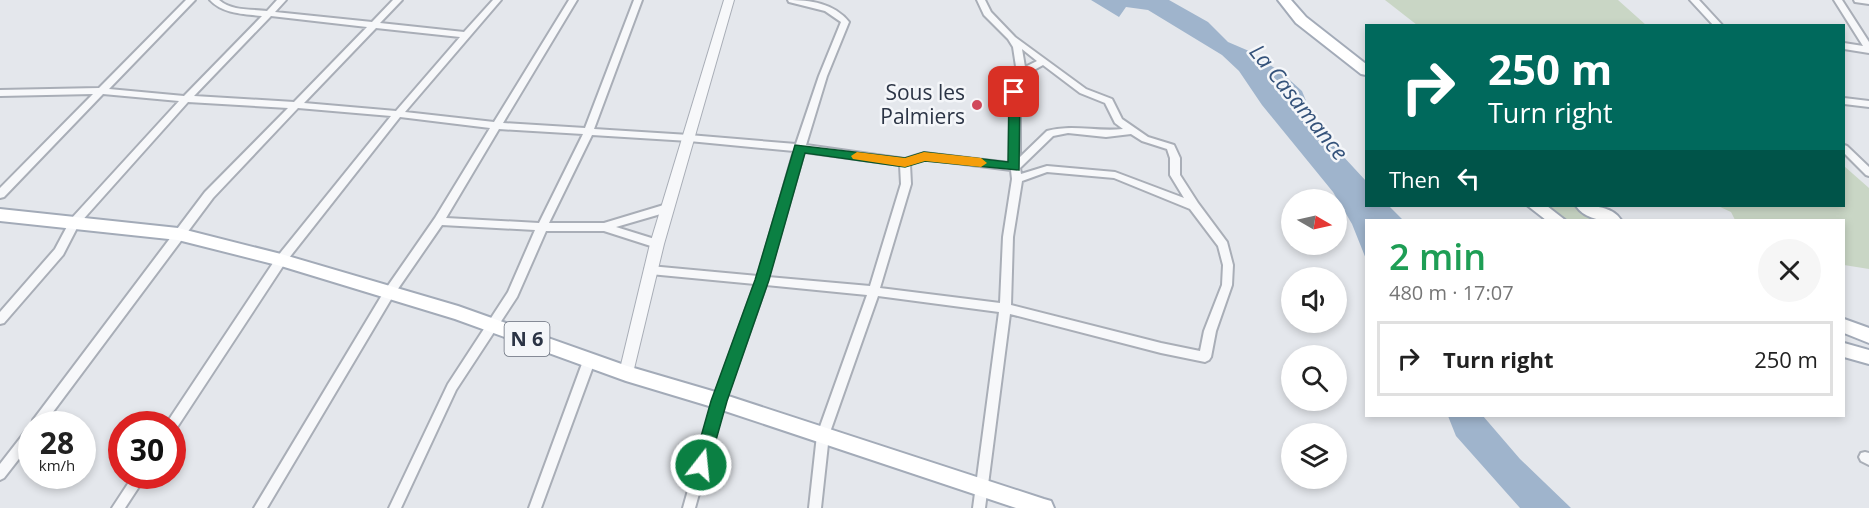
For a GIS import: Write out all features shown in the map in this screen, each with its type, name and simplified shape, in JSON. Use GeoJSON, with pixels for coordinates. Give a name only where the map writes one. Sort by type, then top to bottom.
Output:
{"type":"FeatureCollection","features":[{"type":"Feature","properties":{"kind":"main road"},"geometry":{"type":"LineString","coordinates":[[1284,0],[1301,20],[1365,70]]}},
{"type":"Feature","properties":{"kind":"main road"},"geometry":{"type":"LineString","coordinates":[[1290,0],[1365,59]]}},
{"type":"Feature","properties":{"kind":"main road"},"geometry":{"type":"LineString","coordinates":[[1538,207],[1556,219]]}},
{"type":"Feature","properties":{"kind":"main road"},"geometry":{"type":"LineString","coordinates":[[1586,207],[1611,219]]}},
{"type":"Feature","properties":{"kind":"main road","name":"N 6"},"geometry":{"type":"LineString","coordinates":[[0,215],[178,234],[281,260],[458,313],[589,361],[719,401],[1044,508]]}},
{"type":"Feature","properties":{"kind":"main road"},"geometry":{"type":"LineString","coordinates":[[1845,326],[1869,336]]}},
{"type":"Feature","properties":{"kind":"main road"},"geometry":{"type":"LineString","coordinates":[[1845,350],[1869,357]]}},
{"type":"Feature","properties":{"kind":"street"},"geometry":{"type":"LineString","coordinates":[[0,194],[191,0]]}},
{"type":"Feature","properties":{"kind":"street"},"geometry":{"type":"LineString","coordinates":[[214,0],[221,6],[234,10],[465,35]]}},
{"type":"Feature","properties":{"kind":"street"},"geometry":{"type":"LineString","coordinates":[[0,320],[59,252],[75,222],[186,99],[282,0]]}},
{"type":"Feature","properties":{"kind":"street"},"geometry":{"type":"LineString","coordinates":[[47,411],[209,195],[398,0]]}},
{"type":"Feature","properties":{"kind":"street"},"geometry":{"type":"LineString","coordinates":[[181,411],[281,260],[398,114],[497,0]]}},
{"type":"Feature","properties":{"kind":"street"},"geometry":{"type":"LineString","coordinates":[[260,508],[389,293],[439,221],[573,0]]}},
{"type":"Feature","properties":{"kind":"street"},"geometry":{"type":"LineString","coordinates":[[395,508],[452,387],[513,294],[542,227],[589,131],[638,0]]}},
{"type":"Feature","properties":{"kind":"street"},"geometry":{"type":"LineString","coordinates":[[626,373],[657,244],[729,0]]}},
{"type":"Feature","properties":{"kind":"street"},"geometry":{"type":"LineString","coordinates":[[689,508],[719,401],[762,280],[823,76],[845,22],[840,15],[821,3],[792,0]]}},
{"type":"Feature","properties":{"kind":"street"},"geometry":{"type":"LineString","coordinates":[[650,270],[874,291],[1005,308],[1205,357],[1210,331],[1227,285],[1228,265],[1223,244],[1194,206],[1175,175],[1175,158],[1170,147],[1145,139],[1118,121],[1109,101],[1083,91],[1011,37],[987,13],[981,0]]}},
{"type":"Feature","properties":{"kind":"street"},"geometry":{"type":"LineString","coordinates":[[1694,0],[1720,24]]}},
{"type":"Feature","properties":{"kind":"street"},"geometry":{"type":"LineString","coordinates":[[1838,0],[1869,50]]}},
{"type":"Feature","properties":{"kind":"street"},"geometry":{"type":"LineString","coordinates":[[1858,0],[1869,2]]}},
{"type":"Feature","properties":{"kind":"street"},"geometry":{"type":"LineString","coordinates":[[978,508],[1005,308],[1008,237],[1017,179],[1014,92],[1021,73],[1017,47],[1011,37]]}},
{"type":"Feature","properties":{"kind":"street"},"geometry":{"type":"LineString","coordinates":[[1845,46],[1869,50]]}},
{"type":"Feature","properties":{"kind":"street"},"geometry":{"type":"LineString","coordinates":[[1021,73],[1043,61]]}},
{"type":"Feature","properties":{"kind":"street"},"geometry":{"type":"LineString","coordinates":[[0,93],[100,91],[186,99],[296,105],[498,126],[688,138],[800,148],[905,162],[924,156],[1015,167]]}},
{"type":"Feature","properties":{"kind":"street"},"geometry":{"type":"LineString","coordinates":[[1845,101],[1869,104]]}},
{"type":"Feature","properties":{"kind":"street"},"geometry":{"type":"LineString","coordinates":[[1015,167],[1050,133],[1068,130],[1106,134],[1133,132]]}},
{"type":"Feature","properties":{"kind":"street"},"geometry":{"type":"LineString","coordinates":[[1845,149],[1869,173]]}},
{"type":"Feature","properties":{"kind":"street"},"geometry":{"type":"LineString","coordinates":[[815,508],[823,435],[874,291],[906,184],[905,162]]}},
{"type":"Feature","properties":{"kind":"street"},"geometry":{"type":"LineString","coordinates":[[1017,179],[1047,168],[1115,175],[1194,206]]}},
{"type":"Feature","properties":{"kind":"street"},"geometry":{"type":"LineString","coordinates":[[439,221],[542,227],[604,227],[667,208]]}},
{"type":"Feature","properties":{"kind":"street"},"geometry":{"type":"LineString","coordinates":[[604,227],[657,244]]}},
{"type":"Feature","properties":{"kind":"street"},"geometry":{"type":"LineString","coordinates":[[535,508],[589,361]]}},
{"type":"Feature","properties":{"kind":"street"},"geometry":{"type":"LineString","coordinates":[[0,474],[18,450]]}},
{"type":"Feature","properties":{"kind":"street"},"geometry":{"type":"LineString","coordinates":[[118,508],[131,489]]}},
{"type":"Feature","properties":{"kind":"green space"},"geometry":{"type":"Polygon","coordinates":[[[1385,0],[1618,0],[1645,24],[1416,24],[1385,0]]]}},
{"type":"Feature","properties":{"kind":"green space"},"geometry":{"type":"Polygon","coordinates":[[[1845,167],[1869,188],[1869,269],[1845,265],[1845,219],[1734,219],[1731,212],[1720,207],[1845,207],[1845,167]]]}},
{"type":"Feature","properties":{"kind":"green space"},"geometry":{"type":"Polygon","coordinates":[[[1547,207],[1576,207],[1600,219],[1564,219],[1547,207]]]}},
{"type":"Feature","properties":{"kind":"water","name":"La Casamance"},"geometry":{"type":"Polygon","coordinates":[[[1091,0],[1169,0],[1208,22],[1228,42],[1249,51],[1282,73],[1302,91],[1317,128],[1365,180],[1365,207],[1390,207],[1402,219],[1365,219],[1365,256],[1347,216],[1347,189],[1331,189],[1262,105],[1239,71],[1222,55],[1148,10],[1126,7],[1119,17],[1091,0]]]}},
{"type":"Feature","properties":{"kind":"water"},"geometry":{"type":"Polygon","coordinates":[[[1448,417],[1484,417],[1520,459],[1571,508],[1520,508],[1456,436],[1448,417]]]}},
{"type":"Feature","properties":{"kind":"slow traffic"},"geometry":{"type":"LineString","coordinates":[[857,156],[905,162],[924,156],[981,163]]}},
{"type":"Feature","properties":{"kind":"place","name":"Sous les Palmiers"},"geometry":{"type":"Point","coordinates":[977,105]}},
{"type":"Feature","properties":{"kind":"route"},"geometry":{"type":"LineString","coordinates":[[701,465],[719,401],[762,280],[800,148],[905,162],[924,156],[1015,167],[1014,92]]}}]}
